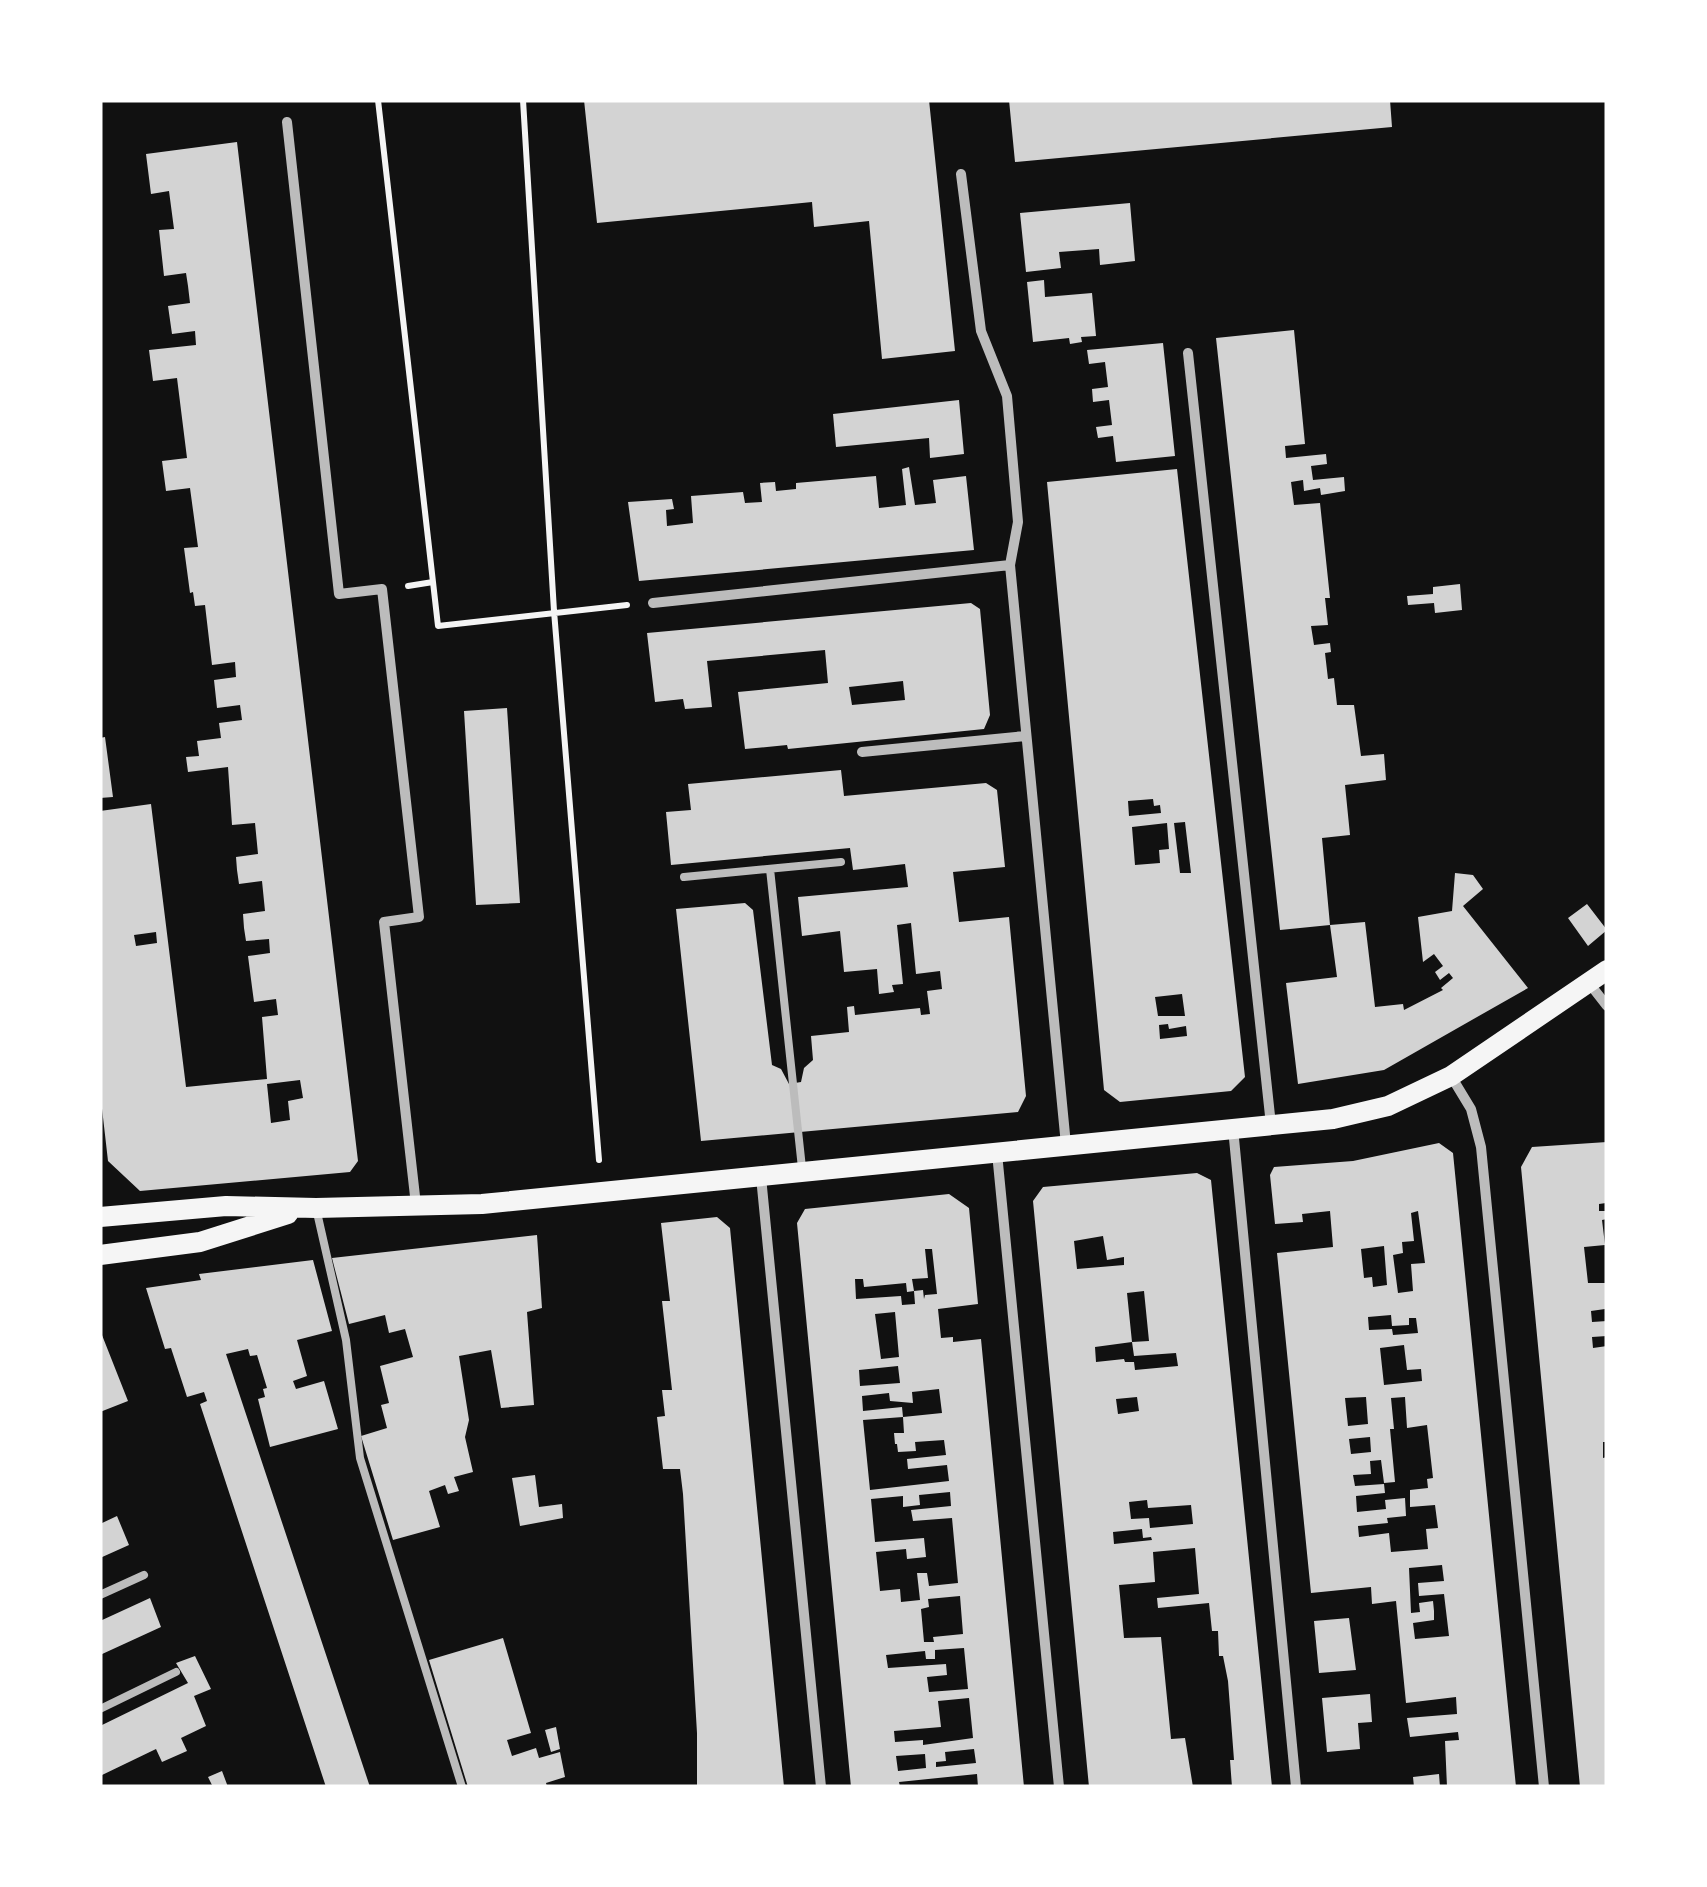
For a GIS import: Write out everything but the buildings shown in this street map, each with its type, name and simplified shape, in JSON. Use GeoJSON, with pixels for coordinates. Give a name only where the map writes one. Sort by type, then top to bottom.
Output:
{"type":"FeatureCollection","features":[{"type":"Feature","properties":{"kind":"main road"},"geometry":{"type":"LineString","coordinates":[[100,1217],[226,1206],[482,1204],[1364,1114],[1451,1076],[1607,970]]}},
{"type":"Feature","properties":{"kind":"main road"},"geometry":{"type":"LineString","coordinates":[[100,1254],[200,1242],[275,1216],[316,1208]]}},
{"type":"Feature","properties":{"kind":"street"},"geometry":{"type":"LineString","coordinates":[[287,122],[340,594],[382,590],[419,917],[384,922],[416,1206]]}},
{"type":"Feature","properties":{"kind":"street"},"geometry":{"type":"LineString","coordinates":[[961,174],[981,331],[1007,396],[1018,522],[1010,565],[1066,1144]]}},
{"type":"Feature","properties":{"kind":"street"},"geometry":{"type":"LineString","coordinates":[[1188,353],[1272,1125]]}},
{"type":"Feature","properties":{"kind":"street"},"geometry":{"type":"LineString","coordinates":[[653,603],[1010,565]]}},
{"type":"Feature","properties":{"kind":"street"},"geometry":{"type":"LineString","coordinates":[[862,752],[1026,736]]}},
{"type":"Feature","properties":{"kind":"street"},"geometry":{"type":"LineString","coordinates":[[1589,983],[1607,1006]]}},
{"type":"Feature","properties":{"kind":"street"},"geometry":{"type":"LineString","coordinates":[[1451,1076],[1471,1109],[1481,1147],[1544,1787]]}},
{"type":"Feature","properties":{"kind":"street"},"geometry":{"type":"LineString","coordinates":[[1233,1128],[1296,1787]]}},
{"type":"Feature","properties":{"kind":"street"},"geometry":{"type":"LineString","coordinates":[[996,1152],[1058,1787]]}},
{"type":"Feature","properties":{"kind":"street"},"geometry":{"type":"LineString","coordinates":[[761,1176],[821,1787]]}},
{"type":"Feature","properties":{"kind":"lane"},"geometry":{"type":"LineString","coordinates":[[684,877],[840,862]]}},
{"type":"Feature","properties":{"kind":"lane"},"geometry":{"type":"LineString","coordinates":[[770,869],[803,1172]]}},
{"type":"Feature","properties":{"kind":"lane"},"geometry":{"type":"LineString","coordinates":[[316,1208],[346,1340],[360,1458],[462,1787]]}},
{"type":"Feature","properties":{"kind":"lane"},"geometry":{"type":"LineString","coordinates":[[100,1596],[144,1575]]}},
{"type":"Feature","properties":{"kind":"lane"},"geometry":{"type":"LineString","coordinates":[[100,1709],[176,1672]]}},
{"type":"Feature","properties":{"kind":"path"},"geometry":{"type":"LineString","coordinates":[[378,100],[438,626],[653,603]]}},
{"type":"Feature","properties":{"kind":"path"},"geometry":{"type":"LineString","coordinates":[[523,100],[554,611],[601,1192]]}},
{"type":"Feature","properties":{"kind":"path"},"geometry":{"type":"LineString","coordinates":[[382,590],[433,582]]}}]}
